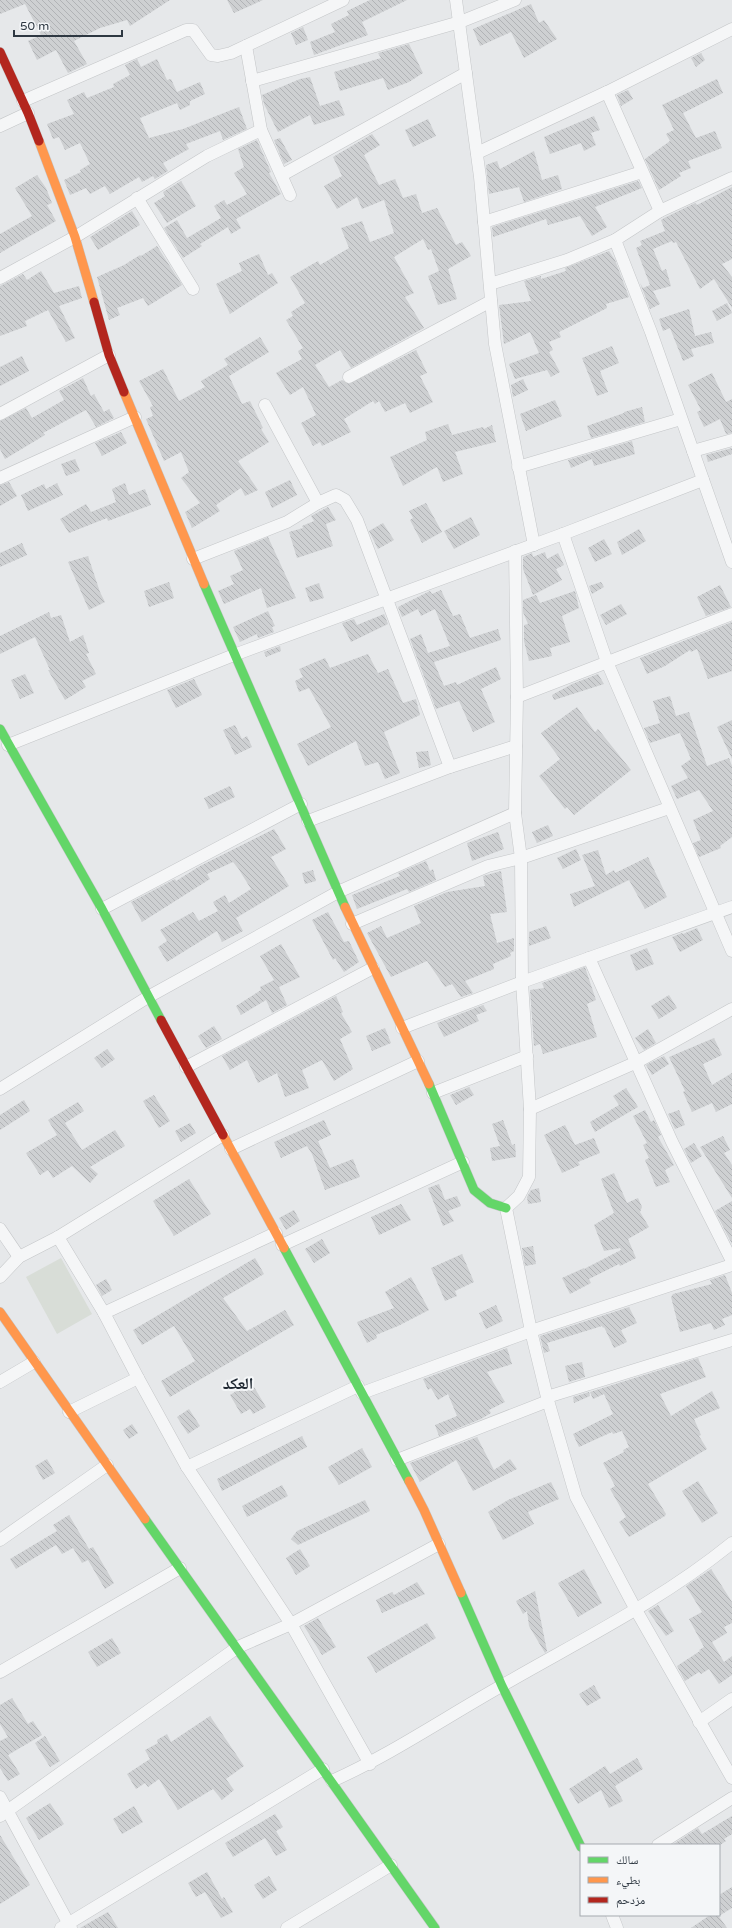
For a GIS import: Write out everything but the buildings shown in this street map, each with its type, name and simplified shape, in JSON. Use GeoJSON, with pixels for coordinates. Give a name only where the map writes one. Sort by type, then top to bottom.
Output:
{"type":"FeatureCollection","features":[{"type":"Feature","properties":{"kind":"street"},"geometry":{"type":"LineString","coordinates":[[23,101],[186,30],[193,30],[211,55],[218,56],[246,46],[343,0]]}},
{"type":"Feature","properties":{"kind":"street"},"geometry":{"type":"LineString","coordinates":[[456,0],[477,153],[495,344],[534,545]]}},
{"type":"Feature","properties":{"kind":"street"},"geometry":{"type":"LineString","coordinates":[[252,82],[460,22],[515,0]]}},
{"type":"Feature","properties":{"kind":"street"},"geometry":{"type":"LineString","coordinates":[[477,153],[607,92],[732,29]]}},
{"type":"Feature","properties":{"kind":"street"},"geometry":{"type":"LineString","coordinates":[[246,46],[261,130],[290,195]]}},
{"type":"Feature","properties":{"kind":"street"},"geometry":{"type":"LineString","coordinates":[[0,52],[28,112],[75,237],[109,355],[192,559],[234,655],[301,804],[352,924],[418,1060],[474,1190],[490,1203],[506,1208]]}},
{"type":"Feature","properties":{"kind":"street"},"geometry":{"type":"LineString","coordinates":[[282,175],[466,73]]}},
{"type":"Feature","properties":{"kind":"street"},"geometry":{"type":"LineString","coordinates":[[607,92],[660,211]]}},
{"type":"Feature","properties":{"kind":"street"},"geometry":{"type":"LineString","coordinates":[[0,126],[28,112]]}},
{"type":"Feature","properties":{"kind":"street"},"geometry":{"type":"LineString","coordinates":[[0,278],[75,237],[207,156],[261,130]]}},
{"type":"Feature","properties":{"kind":"street"},"geometry":{"type":"LineString","coordinates":[[484,222],[642,172]]}},
{"type":"Feature","properties":{"kind":"street"},"geometry":{"type":"LineString","coordinates":[[490,284],[567,260],[615,240],[660,211],[732,178]]}},
{"type":"Feature","properties":{"kind":"street"},"geometry":{"type":"LineString","coordinates":[[137,198],[193,289]]}},
{"type":"Feature","properties":{"kind":"street"},"geometry":{"type":"LineString","coordinates":[[615,240],[651,332],[732,562]]}},
{"type":"Feature","properties":{"kind":"street"},"geometry":{"type":"LineString","coordinates":[[349,377],[491,301]]}},
{"type":"Feature","properties":{"kind":"street"},"geometry":{"type":"LineString","coordinates":[[0,414],[109,355]]}},
{"type":"Feature","properties":{"kind":"street"},"geometry":{"type":"LineString","coordinates":[[265,405],[318,503]]}},
{"type":"Feature","properties":{"kind":"street"},"geometry":{"type":"LineString","coordinates":[[0,478],[134,417]]}},
{"type":"Feature","properties":{"kind":"street"},"geometry":{"type":"LineString","coordinates":[[518,467],[682,420]]}},
{"type":"Feature","properties":{"kind":"street"},"geometry":{"type":"LineString","coordinates":[[693,451],[732,440]]}},
{"type":"Feature","properties":{"kind":"street"},"geometry":{"type":"LineString","coordinates":[[8,745],[234,655],[534,545],[703,480]]}},
{"type":"Feature","properties":{"kind":"street"},"geometry":{"type":"LineString","coordinates":[[192,559],[287,522],[318,503],[336,495],[345,500],[357,520],[450,767]]}},
{"type":"Feature","properties":{"kind":"street"},"geometry":{"type":"LineString","coordinates":[[563,534],[607,662],[669,808],[717,912],[732,951]]}},
{"type":"Feature","properties":{"kind":"street"},"geometry":{"type":"LineString","coordinates":[[506,1208],[519,1196],[529,1177],[530,1109],[522,982],[521,858],[514,813],[517,697],[515,551]]}},
{"type":"Feature","properties":{"kind":"street"},"geometry":{"type":"LineString","coordinates":[[517,697],[732,614]]}},
{"type":"Feature","properties":{"kind":"street"},"geometry":{"type":"LineString","coordinates":[[0,729],[102,909],[148,997],[224,1135],[316,1311],[360,1389],[424,1510],[502,1686],[580,1845]]}},
{"type":"Feature","properties":{"kind":"street"},"geometry":{"type":"LineString","coordinates":[[308,821],[450,767],[516,746]]}},
{"type":"Feature","properties":{"kind":"street"},"geometry":{"type":"LineString","coordinates":[[102,909],[301,804]]}},
{"type":"Feature","properties":{"kind":"street"},"geometry":{"type":"LineString","coordinates":[[352,924],[488,866],[521,858],[669,808]]}},
{"type":"Feature","properties":{"kind":"street"},"geometry":{"type":"LineString","coordinates":[[0,1089],[148,997],[338,892],[514,813]]}},
{"type":"Feature","properties":{"kind":"street"},"geometry":{"type":"LineString","coordinates":[[402,1028],[522,982],[732,907]]}},
{"type":"Feature","properties":{"kind":"street"},"geometry":{"type":"LineString","coordinates":[[589,958],[672,1142],[732,1261]]}},
{"type":"Feature","properties":{"kind":"street"},"geometry":{"type":"LineString","coordinates":[[186,1067],[373,968]]}},
{"type":"Feature","properties":{"kind":"street"},"geometry":{"type":"LineString","coordinates":[[530,1109],[637,1062],[732,1009]]}},
{"type":"Feature","properties":{"kind":"street"},"geometry":{"type":"LineString","coordinates":[[433,1093],[527,1056]]}},
{"type":"Feature","properties":{"kind":"street"},"geometry":{"type":"LineString","coordinates":[[231,1149],[418,1060]]}},
{"type":"Feature","properties":{"kind":"street"},"geometry":{"type":"LineString","coordinates":[[0,1277],[19,1257],[58,1237],[224,1135]]}},
{"type":"Feature","properties":{"kind":"street"},"geometry":{"type":"LineString","coordinates":[[282,1244],[462,1162]]}},
{"type":"Feature","properties":{"kind":"street"},"geometry":{"type":"LineString","coordinates":[[506,1208],[531,1331],[547,1399],[576,1498],[698,1722],[732,1778]]}},
{"type":"Feature","properties":{"kind":"street"},"geometry":{"type":"LineString","coordinates":[[0,1229],[19,1257]]}},
{"type":"Feature","properties":{"kind":"street"},"geometry":{"type":"LineString","coordinates":[[104,1312],[276,1233]]}},
{"type":"Feature","properties":{"kind":"street"},"geometry":{"type":"LineString","coordinates":[[58,1237],[104,1312],[138,1378],[187,1466],[291,1624],[370,1764]]}},
{"type":"Feature","properties":{"kind":"street"},"geometry":{"type":"LineString","coordinates":[[187,1466],[360,1389],[732,1265]]}},
{"type":"Feature","properties":{"kind":"street"},"geometry":{"type":"LineString","coordinates":[[0,1312],[69,1412],[238,1648],[435,1928]]}},
{"type":"Feature","properties":{"kind":"street"},"geometry":{"type":"LineString","coordinates":[[397,1460],[547,1399],[732,1340]]}},
{"type":"Feature","properties":{"kind":"street"},"geometry":{"type":"LineString","coordinates":[[0,1382],[34,1362]]}},
{"type":"Feature","properties":{"kind":"street"},"geometry":{"type":"LineString","coordinates":[[69,1412],[138,1378]]}},
{"type":"Feature","properties":{"kind":"street"},"geometry":{"type":"LineString","coordinates":[[0,1540],[107,1465]]}},
{"type":"Feature","properties":{"kind":"street"},"geometry":{"type":"LineString","coordinates":[[332,1781],[370,1764],[502,1686],[636,1610],[683,1580],[732,1543]]}},
{"type":"Feature","properties":{"kind":"street"},"geometry":{"type":"LineString","coordinates":[[4,1813],[238,1648],[291,1624],[439,1544]]}},
{"type":"Feature","properties":{"kind":"street"},"geometry":{"type":"LineString","coordinates":[[0,1672],[180,1568]]}},
{"type":"Feature","properties":{"kind":"street"},"geometry":{"type":"LineString","coordinates":[[698,1722],[732,1699]]}},
{"type":"Feature","properties":{"kind":"street"},"geometry":{"type":"LineString","coordinates":[[0,1797],[4,1813],[67,1927],[323,1769]]}},
{"type":"Feature","properties":{"kind":"street"},"geometry":{"type":"LineString","coordinates":[[660,1844],[732,1798]]}},
{"type":"Feature","properties":{"kind":"street"},"geometry":{"type":"LineString","coordinates":[[287,1928],[391,1865]]}},
{"type":"Feature","properties":{"kind":"street"},"geometry":{"type":"LineString","coordinates":[[612,1916],[617,1928]]}},
{"type":"Feature","properties":{"kind":"shaded area"},"geometry":{"type":"Polygon","coordinates":[[[61,1258],[92,1314],[57,1334],[26,1277],[61,1258]]]}},
{"type":"Feature","properties":{"kind":"traffic: fast"},"geometry":{"type":"LineString","coordinates":[[204,584],[345,907]]}},
{"type":"Feature","properties":{"kind":"traffic: fast"},"geometry":{"type":"LineString","coordinates":[[0,729],[102,909],[161,1020]]}},
{"type":"Feature","properties":{"kind":"traffic: fast"},"geometry":{"type":"LineString","coordinates":[[429,1084],[474,1190],[490,1203],[506,1208]]}},
{"type":"Feature","properties":{"kind":"traffic: fast"},"geometry":{"type":"LineString","coordinates":[[284,1248],[409,1481]]}},
{"type":"Feature","properties":{"kind":"traffic: fast"},"geometry":{"type":"LineString","coordinates":[[145,1519],[435,1928]]}},
{"type":"Feature","properties":{"kind":"traffic: fast"},"geometry":{"type":"LineString","coordinates":[[461,1593],[502,1686],[580,1845]]}},
{"type":"Feature","properties":{"kind":"traffic: slow"},"geometry":{"type":"LineString","coordinates":[[39,141],[75,237],[94,302]]}},
{"type":"Feature","properties":{"kind":"traffic: slow"},"geometry":{"type":"LineString","coordinates":[[124,392],[204,584]]}},
{"type":"Feature","properties":{"kind":"traffic: slow"},"geometry":{"type":"LineString","coordinates":[[345,907],[429,1084]]}},
{"type":"Feature","properties":{"kind":"traffic: slow"},"geometry":{"type":"LineString","coordinates":[[223,1135],[284,1248]]}},
{"type":"Feature","properties":{"kind":"traffic: slow"},"geometry":{"type":"LineString","coordinates":[[0,1312],[145,1519]]}},
{"type":"Feature","properties":{"kind":"traffic: slow"},"geometry":{"type":"LineString","coordinates":[[409,1481],[424,1510],[461,1593]]}},
{"type":"Feature","properties":{"kind":"traffic: jam"},"geometry":{"type":"LineString","coordinates":[[0,52],[39,141]]}},
{"type":"Feature","properties":{"kind":"traffic: jam"},"geometry":{"type":"LineString","coordinates":[[94,302],[109,355],[124,392]]}},
{"type":"Feature","properties":{"kind":"traffic: jam"},"geometry":{"type":"LineString","coordinates":[[161,1020],[223,1135]]}},
{"type":"Feature","properties":{"kind":"district","name":"العكد"},"geometry":{"type":"Point","coordinates":[238,1383]}}]}
